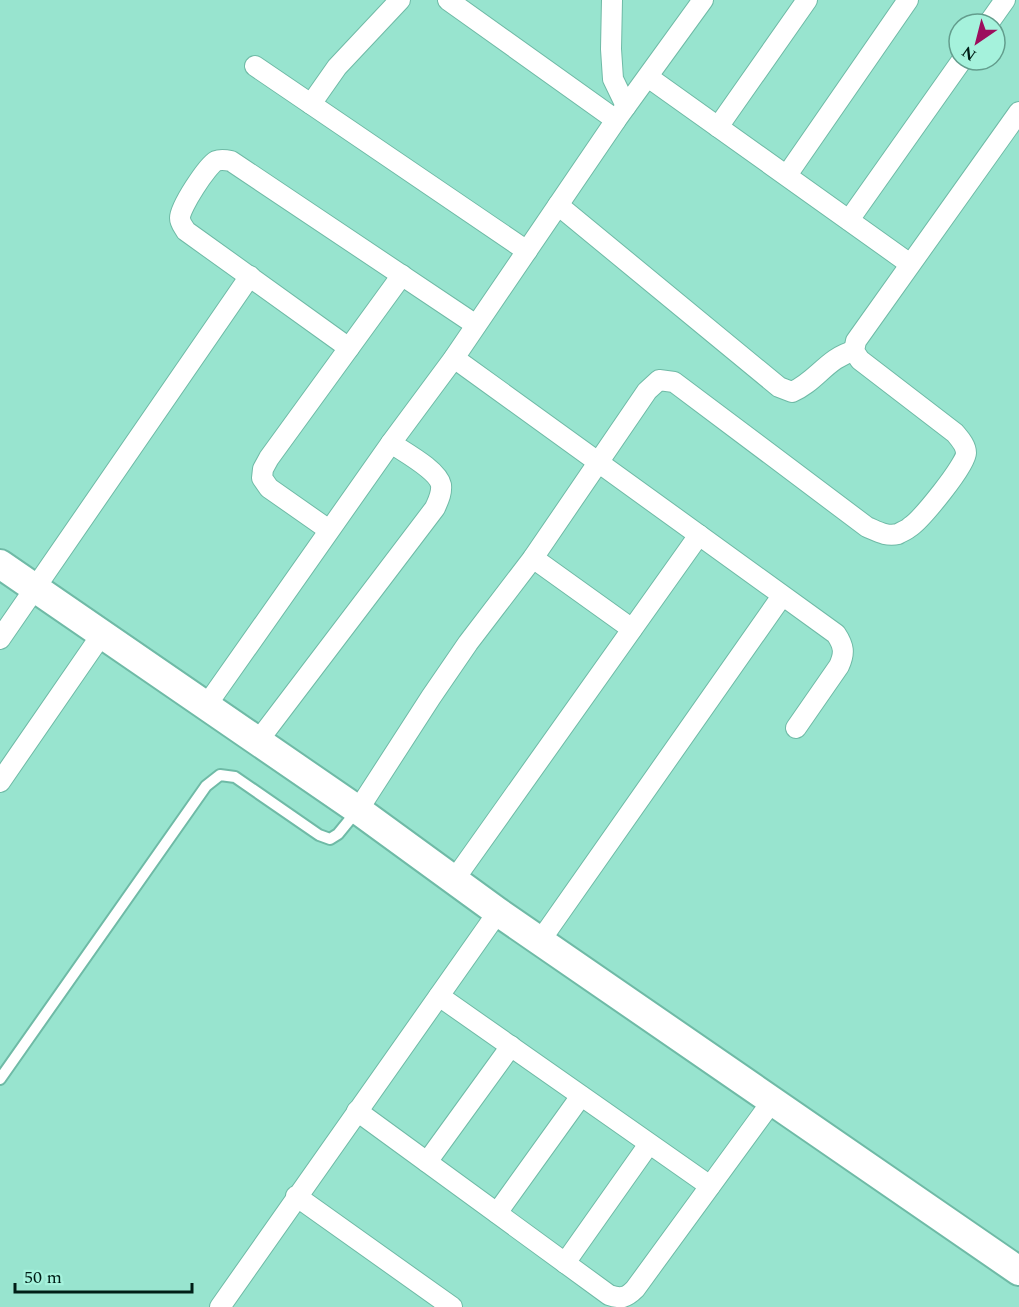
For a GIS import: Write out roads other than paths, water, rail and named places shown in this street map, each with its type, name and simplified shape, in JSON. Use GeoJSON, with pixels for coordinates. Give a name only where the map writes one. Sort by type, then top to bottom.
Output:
{"type":"FeatureCollection","features":[{"type":"Feature","properties":{"kind":"street"},"geometry":{"type":"LineString","coordinates":[[311,104],[337,67],[400,0]]}},
{"type":"Feature","properties":{"kind":"street"},"geometry":{"type":"LineString","coordinates":[[448,0],[621,113]]}},
{"type":"Feature","properties":{"kind":"street"},"geometry":{"type":"LineString","coordinates":[[612,0],[613,79],[621,113]]}},
{"type":"Feature","properties":{"kind":"street"},"geometry":{"type":"LineString","coordinates":[[206,706],[391,443],[454,358],[621,113],[703,0]]}},
{"type":"Feature","properties":{"kind":"street"},"geometry":{"type":"LineString","coordinates":[[718,127],[807,0]]}},
{"type":"Feature","properties":{"kind":"street"},"geometry":{"type":"LineString","coordinates":[[787,175],[908,0]]}},
{"type":"Feature","properties":{"kind":"street"},"geometry":{"type":"LineString","coordinates":[[255,66],[526,251]]}},
{"type":"Feature","properties":{"kind":"street"},"geometry":{"type":"LineString","coordinates":[[849,220],[954,72]]}},
{"type":"Feature","properties":{"kind":"street"},"geometry":{"type":"LineString","coordinates":[[648,77],[910,264]]}},
{"type":"Feature","properties":{"kind":"street"},"geometry":{"type":"LineString","coordinates":[[358,810],[430,697],[533,558],[647,391],[659,381],[674,382],[867,526],[884,534],[897,534],[910,528],[922,516],[962,464],[966,453],[963,444],[955,433],[860,360],[854,351],[856,341],[1019,112]]}},
{"type":"Feature","properties":{"kind":"street"},"geometry":{"type":"LineString","coordinates":[[349,348],[186,231],[180,221],[181,211],[207,170],[215,162],[222,159],[231,161],[476,325]]}},
{"type":"Feature","properties":{"kind":"street"},"geometry":{"type":"LineString","coordinates":[[558,205],[779,387],[792,392],[802,388],[834,360],[845,353],[854,351]]}},
{"type":"Feature","properties":{"kind":"street"},"geometry":{"type":"LineString","coordinates":[[329,530],[269,488],[262,478],[263,469],[402,275]]}},
{"type":"Feature","properties":{"kind":"street"},"geometry":{"type":"LineString","coordinates":[[0,639],[250,276]]}},
{"type":"Feature","properties":{"kind":"street"},"geometry":{"type":"LineString","coordinates":[[454,358],[836,634],[843,645],[843,656],[839,666],[796,728]]}},
{"type":"Feature","properties":{"kind":"street"},"geometry":{"type":"LineString","coordinates":[[258,741],[435,508],[441,496],[441,484],[434,472],[391,443]]}},
{"type":"Feature","properties":{"kind":"street"},"geometry":{"type":"LineString","coordinates":[[454,879],[699,535]]}},
{"type":"Feature","properties":{"kind":"street"},"geometry":{"type":"LineString","coordinates":[[533,558],[632,629]]}},
{"type":"Feature","properties":{"kind":"street"},"geometry":{"type":"LineString","coordinates":[[0,564],[358,810],[498,912],[1019,1271]]}},
{"type":"Feature","properties":{"kind":"street"},"geometry":{"type":"LineString","coordinates":[[540,940],[782,596]]}},
{"type":"Feature","properties":{"kind":"street"},"geometry":{"type":"LineString","coordinates":[[0,782],[102,634]]}},
{"type":"Feature","properties":{"kind":"street"},"geometry":{"type":"LineString","coordinates":[[220,1307],[498,912]]}},
{"type":"Feature","properties":{"kind":"street"},"geometry":{"type":"LineString","coordinates":[[439,996],[710,1186]]}},
{"type":"Feature","properties":{"kind":"street"},"geometry":{"type":"LineString","coordinates":[[427,1162],[511,1046]]}},
{"type":"Feature","properties":{"kind":"street"},"geometry":{"type":"LineString","coordinates":[[497,1213],[582,1096]]}},
{"type":"Feature","properties":{"kind":"street"},"geometry":{"type":"LineString","coordinates":[[357,1111],[609,1295],[620,1298],[628,1296],[635,1289],[773,1100]]}},
{"type":"Feature","properties":{"kind":"street"},"geometry":{"type":"LineString","coordinates":[[565,1263],[649,1144]]}},
{"type":"Feature","properties":{"kind":"street"},"geometry":{"type":"LineString","coordinates":[[297,1196],[452,1307]]}},
{"type":"Feature","properties":{"kind":"lane"},"geometry":{"type":"LineString","coordinates":[[0,1079],[206,786],[220,776],[235,777],[319,835],[330,839],[338,834],[358,810]]}}]}
